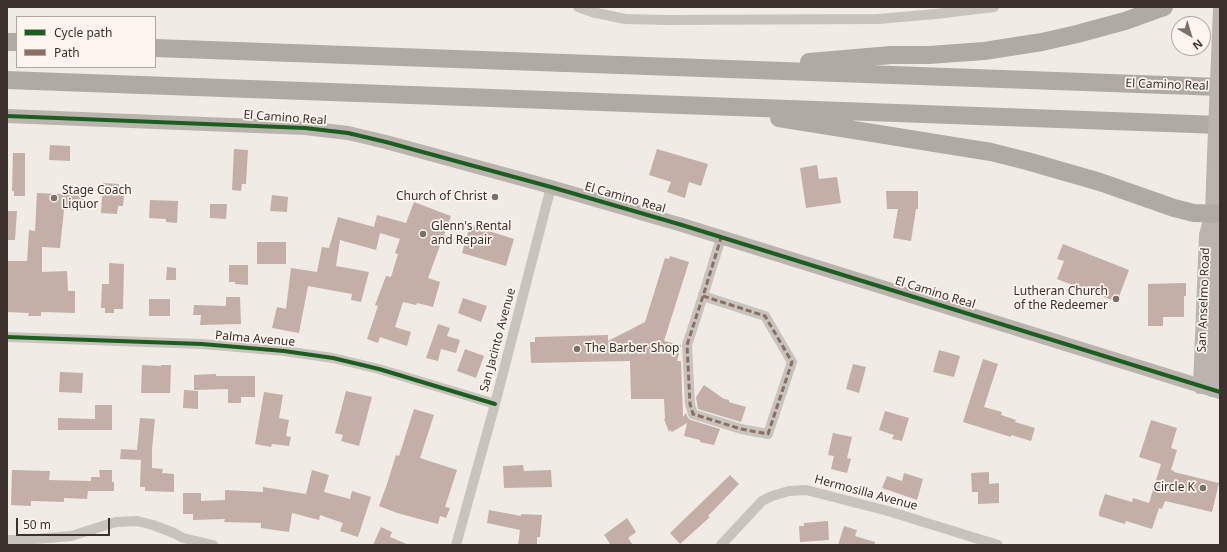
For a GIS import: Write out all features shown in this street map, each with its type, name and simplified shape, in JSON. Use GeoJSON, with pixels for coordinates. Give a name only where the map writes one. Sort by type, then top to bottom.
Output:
{"type":"FeatureCollection","features":[{"type":"Feature","properties":{"kind":"highway"},"geometry":{"type":"LineString","coordinates":[[724,69],[891,56],[984,51],[1042,42],[1077,34],[1125,21],[1164,7]]}},
{"type":"Feature","properties":{"kind":"highway","name":"El Camino Real"},"geometry":{"type":"LineString","coordinates":[[156,48],[1220,87]]}},
{"type":"Feature","properties":{"kind":"highway"},"geometry":{"type":"LineString","coordinates":[[7,80],[1220,125]]}},
{"type":"Feature","properties":{"kind":"highway"},"geometry":{"type":"LineString","coordinates":[[699,106],[991,152],[1100,182],[1174,208],[1194,213],[1216,214]]}},
{"type":"Feature","properties":{"kind":"main road","name":"San Anselmo Road"},"geometry":{"type":"LineString","coordinates":[[1211,390],[1206,235],[1216,214],[1214,155],[1220,10]]}},
{"type":"Feature","properties":{"kind":"main road","name":"El Camino Real"},"geometry":{"type":"LineString","coordinates":[[7,116],[305,128],[348,133],[435,154],[551,187],[721,238],[1211,390]]}},
{"type":"Feature","properties":{"kind":"street"},"geometry":{"type":"LineString","coordinates":[[578,7],[592,12],[625,19],[667,20],[878,18],[936,14],[994,7]]}},
{"type":"Feature","properties":{"kind":"street","name":"San Jacinto Avenue"},"geometry":{"type":"LineString","coordinates":[[456,545],[495,404],[551,187]]}},
{"type":"Feature","properties":{"kind":"street"},"geometry":{"type":"LineString","coordinates":[[703,296],[765,316],[792,362],[768,434],[741,429],[693,414],[690,404],[687,345],[721,238]]}},
{"type":"Feature","properties":{"kind":"street","name":"Palma Avenue"},"geometry":{"type":"LineString","coordinates":[[7,337],[202,344],[284,351],[333,358],[379,369],[495,404]]}},
{"type":"Feature","properties":{"kind":"street","name":"Hermosilla Avenue"},"geometry":{"type":"LineString","coordinates":[[721,545],[762,501],[772,496],[789,491],[806,490],[888,511],[998,545]]}},
{"type":"Feature","properties":{"kind":"street"},"geometry":{"type":"LineString","coordinates":[[7,540],[71,536],[116,522],[137,521],[153,525],[183,538],[213,545]]}},
{"type":"Feature","properties":{"kind":"building"},"geometry":{"type":"Polygon","coordinates":[[[50,145],[70,146],[70,161],[49,160],[50,145]]]}},
{"type":"Feature","properties":{"kind":"building"},"geometry":{"type":"Polygon","coordinates":[[[234,149],[248,150],[246,184],[242,184],[241,191],[232,190],[234,149]]]}},
{"type":"Feature","properties":{"kind":"building"},"geometry":{"type":"Polygon","coordinates":[[[657,149],[708,164],[701,186],[689,182],[685,198],[667,192],[671,182],[649,175],[657,149]]]}},
{"type":"Feature","properties":{"kind":"building"},"geometry":{"type":"Polygon","coordinates":[[[13,153],[25,153],[25,196],[14,196],[14,191],[12,191],[13,153]]]}},
{"type":"Feature","properties":{"kind":"building"},"geometry":{"type":"Polygon","coordinates":[[[817,165],[819,179],[837,177],[841,203],[806,208],[800,168],[817,165]]]}},
{"type":"Feature","properties":{"kind":"building"},"geometry":{"type":"Polygon","coordinates":[[[103,183],[119,184],[119,195],[124,195],[123,206],[118,206],[117,214],[101,213],[103,183]]]}},
{"type":"Feature","properties":{"kind":"building"},"geometry":{"type":"Polygon","coordinates":[[[886,191],[918,191],[918,209],[916,209],[911,241],[893,238],[898,209],[887,209],[886,191]]]}},
{"type":"Feature","properties":{"kind":"building"},"geometry":{"type":"Polygon","coordinates":[[[37,193],[84,195],[83,210],[64,210],[60,248],[42,247],[42,272],[67,271],[68,291],[75,291],[75,313],[41,312],[41,316],[28,316],[29,313],[7,312],[7,261],[27,261],[29,230],[35,231],[37,193]]]}},
{"type":"Feature","properties":{"kind":"building"},"geometry":{"type":"Polygon","coordinates":[[[272,195],[288,197],[287,212],[270,211],[272,195]]]}},
{"type":"Feature","properties":{"kind":"building"},"geometry":{"type":"Polygon","coordinates":[[[150,200],[178,201],[177,223],[166,222],[166,219],[149,218],[150,200]]]}},
{"type":"Feature","properties":{"kind":"building"},"geometry":{"type":"Polygon","coordinates":[[[414,202],[451,216],[428,278],[440,282],[433,307],[417,303],[416,305],[403,302],[395,327],[411,332],[407,346],[380,337],[378,343],[367,339],[378,306],[375,305],[386,276],[391,277],[398,254],[395,253],[400,239],[380,233],[376,250],[340,240],[336,266],[369,272],[361,302],[351,300],[352,294],[308,286],[299,333],[272,328],[277,307],[286,309],[291,268],[317,272],[322,247],[329,248],[338,217],[374,227],[377,215],[406,223],[414,202]]]}},
{"type":"Feature","properties":{"kind":"building"},"geometry":{"type":"Polygon","coordinates":[[[210,204],[227,204],[226,219],[210,218],[210,204]]]}},
{"type":"Feature","properties":{"kind":"building"},"geometry":{"type":"Polygon","coordinates":[[[7,211],[17,211],[15,240],[7,240],[7,211]]]}},
{"type":"Feature","properties":{"kind":"building"},"geometry":{"type":"Polygon","coordinates":[[[470,225],[514,239],[506,266],[462,253],[470,225]]]}},
{"type":"Feature","properties":{"kind":"building"},"geometry":{"type":"Polygon","coordinates":[[[257,242],[286,242],[286,264],[257,264],[257,242]]]}},
{"type":"Feature","properties":{"kind":"building"},"geometry":{"type":"Polygon","coordinates":[[[1063,244],[1129,270],[1117,302],[1057,279],[1064,261],[1057,259],[1063,244]]]}},
{"type":"Feature","properties":{"kind":"building"},"geometry":{"type":"Polygon","coordinates":[[[670,256],[689,262],[664,341],[681,345],[677,361],[681,361],[683,417],[686,413],[688,418],[691,420],[720,429],[714,445],[684,436],[687,423],[672,432],[670,430],[669,432],[664,419],[664,399],[631,399],[630,361],[531,363],[530,342],[535,342],[535,337],[608,335],[608,341],[645,322],[665,258],[669,259],[670,256]]]}},
{"type":"Feature","properties":{"kind":"building"},"geometry":{"type":"Polygon","coordinates":[[[109,263],[124,264],[123,309],[114,309],[114,313],[105,313],[105,308],[101,308],[102,284],[109,284],[109,263]]]}},
{"type":"Feature","properties":{"kind":"building"},"geometry":{"type":"Polygon","coordinates":[[[229,265],[248,265],[248,285],[229,282],[229,265]]]}},
{"type":"Feature","properties":{"kind":"building"},"geometry":{"type":"Polygon","coordinates":[[[167,267],[176,268],[176,280],[166,280],[167,267]]]}},
{"type":"Feature","properties":{"kind":"building"},"geometry":{"type":"Polygon","coordinates":[[[1186,283],[1186,296],[1184,296],[1184,317],[1163,317],[1163,326],[1148,326],[1148,284],[1186,283]]]}},
{"type":"Feature","properties":{"kind":"building"},"geometry":{"type":"Polygon","coordinates":[[[226,297],[240,297],[241,324],[200,325],[201,315],[193,315],[194,305],[226,306],[226,297]]]}},
{"type":"Feature","properties":{"kind":"building"},"geometry":{"type":"Polygon","coordinates":[[[463,298],[487,306],[481,322],[458,313],[463,298]]]}},
{"type":"Feature","properties":{"kind":"building"},"geometry":{"type":"Polygon","coordinates":[[[149,299],[170,299],[170,316],[149,316],[149,299]]]}},
{"type":"Feature","properties":{"kind":"building"},"geometry":{"type":"Polygon","coordinates":[[[438,324],[450,328],[447,336],[460,340],[456,353],[441,349],[438,361],[426,358],[438,324]]]}},
{"type":"Feature","properties":{"kind":"building"},"geometry":{"type":"Polygon","coordinates":[[[465,349],[484,356],[476,378],[457,371],[465,349]]]}},
{"type":"Feature","properties":{"kind":"building"},"geometry":{"type":"Polygon","coordinates":[[[939,350],[960,356],[954,377],[933,372],[939,350]]]}},
{"type":"Feature","properties":{"kind":"building"},"geometry":{"type":"Polygon","coordinates":[[[983,359],[998,364],[984,407],[1002,412],[1001,415],[1016,420],[1015,422],[1035,428],[1031,441],[1011,435],[1011,437],[963,422],[983,359]]]}},
{"type":"Feature","properties":{"kind":"building"},"geometry":{"type":"Polygon","coordinates":[[[853,364],[866,367],[859,393],[846,389],[853,364]]]}},
{"type":"Feature","properties":{"kind":"building"},"geometry":{"type":"Polygon","coordinates":[[[142,365],[171,365],[170,393],[141,393],[142,365]]]}},
{"type":"Feature","properties":{"kind":"building"},"geometry":{"type":"Polygon","coordinates":[[[60,372],[83,373],[82,393],[59,392],[60,372]]]}},
{"type":"Feature","properties":{"kind":"building"},"geometry":{"type":"Polygon","coordinates":[[[216,374],[216,376],[255,376],[255,397],[241,397],[241,403],[228,403],[228,389],[194,390],[194,375],[216,374]]]}},
{"type":"Feature","properties":{"kind":"building"},"geometry":{"type":"Polygon","coordinates":[[[704,385],[724,399],[729,400],[729,402],[746,407],[741,422],[698,409],[696,397],[704,385]]]}},
{"type":"Feature","properties":{"kind":"building"},"geometry":{"type":"Polygon","coordinates":[[[184,390],[198,391],[198,409],[183,408],[184,390]]]}},
{"type":"Feature","properties":{"kind":"building"},"geometry":{"type":"Polygon","coordinates":[[[346,391],[372,397],[359,446],[341,441],[343,435],[335,433],[346,391]]]}},
{"type":"Feature","properties":{"kind":"building"},"geometry":{"type":"Polygon","coordinates":[[[264,392],[283,395],[279,418],[289,420],[286,436],[291,437],[289,446],[272,444],[271,447],[255,444],[264,392]]]}},
{"type":"Feature","properties":{"kind":"building"},"geometry":{"type":"Polygon","coordinates":[[[95,405],[112,405],[112,430],[58,430],[58,418],[95,419],[95,405]]]}},
{"type":"Feature","properties":{"kind":"building"},"geometry":{"type":"Polygon","coordinates":[[[414,409],[434,415],[420,458],[457,470],[445,507],[450,508],[446,518],[440,516],[438,524],[397,513],[379,506],[396,455],[399,456],[414,409]]]}},
{"type":"Feature","properties":{"kind":"building"},"geometry":{"type":"Polygon","coordinates":[[[885,411],[909,418],[902,441],[892,439],[894,435],[879,430],[885,411]]]}},
{"type":"Feature","properties":{"kind":"building"},"geometry":{"type":"Polygon","coordinates":[[[140,418],[155,419],[152,468],[163,469],[162,473],[174,474],[174,492],[145,491],[145,487],[140,487],[141,460],[120,459],[121,449],[137,450],[140,418]]]}},
{"type":"Feature","properties":{"kind":"building"},"geometry":{"type":"Polygon","coordinates":[[[1151,420],[1177,428],[1171,448],[1177,450],[1171,470],[1219,483],[1212,512],[1165,501],[1162,509],[1159,508],[1152,529],[1126,521],[1125,524],[1099,516],[1105,494],[1132,502],[1133,498],[1149,503],[1161,464],[1139,457],[1151,420]]]}},
{"type":"Feature","properties":{"kind":"building"},"geometry":{"type":"Polygon","coordinates":[[[833,433],[852,437],[847,458],[851,459],[847,473],[831,469],[834,456],[828,455],[833,433]]]}},
{"type":"Feature","properties":{"kind":"building"},"geometry":{"type":"Polygon","coordinates":[[[523,465],[524,471],[551,470],[552,487],[504,488],[503,466],[523,465]]]}},
{"type":"Feature","properties":{"kind":"building"},"geometry":{"type":"Polygon","coordinates":[[[12,470],[50,471],[49,480],[91,481],[91,477],[100,477],[99,470],[112,470],[114,491],[88,491],[87,499],[64,498],[64,502],[31,501],[31,506],[11,505],[12,470]]]}},
{"type":"Feature","properties":{"kind":"building"},"geometry":{"type":"Polygon","coordinates":[[[312,470],[329,475],[324,492],[350,499],[352,491],[371,497],[358,537],[340,531],[343,523],[320,515],[319,520],[292,513],[289,532],[261,528],[261,523],[224,522],[225,519],[193,520],[193,514],[183,514],[183,493],[201,493],[201,501],[225,500],[225,490],[263,492],[263,487],[306,494],[312,470]]]}},
{"type":"Feature","properties":{"kind":"building"},"geometry":{"type":"Polygon","coordinates":[[[989,472],[989,484],[999,483],[999,503],[978,504],[978,492],[972,492],[971,473],[989,472]]]}},
{"type":"Feature","properties":{"kind":"building"},"geometry":{"type":"Polygon","coordinates":[[[904,473],[923,479],[917,500],[882,488],[887,476],[902,481],[904,473]]]}},
{"type":"Feature","properties":{"kind":"building"},"geometry":{"type":"Polygon","coordinates":[[[730,475],[739,484],[708,516],[710,517],[680,544],[670,533],[730,475]]]}},
{"type":"Feature","properties":{"kind":"building"},"geometry":{"type":"Polygon","coordinates":[[[489,510],[521,516],[521,514],[542,515],[540,537],[537,537],[537,545],[518,545],[520,530],[487,523],[489,510]]]}},
{"type":"Feature","properties":{"kind":"building"},"geometry":{"type":"Polygon","coordinates":[[[627,518],[636,532],[628,538],[633,545],[611,545],[604,535],[627,518]]]}},
{"type":"Feature","properties":{"kind":"building"},"geometry":{"type":"Polygon","coordinates":[[[828,521],[829,540],[800,542],[799,526],[804,526],[804,523],[828,521]]]}},
{"type":"Feature","properties":{"kind":"building"},"geometry":{"type":"Polygon","coordinates":[[[844,526],[857,530],[855,536],[875,542],[875,545],[838,545],[844,526]]]}},
{"type":"Feature","properties":{"kind":"building"},"geometry":{"type":"Polygon","coordinates":[[[381,527],[392,532],[390,537],[409,545],[373,545],[381,527]]]}},
{"type":"Feature","properties":{"kind":"marked path"},"geometry":{"type":"LineString","coordinates":[[703,296],[765,316],[792,362],[768,434],[741,429],[693,414],[690,404],[687,345],[721,238]]}},
{"type":"Feature","properties":{"kind":"cycle path"},"geometry":{"type":"LineString","coordinates":[[7,116],[305,128],[348,133],[551,187],[682,225],[1220,392]]}},
{"type":"Feature","properties":{"kind":"cycle path"},"geometry":{"type":"LineString","coordinates":[[7,337],[202,344],[284,351],[333,358],[379,369],[495,404]]}},
{"type":"Feature","properties":{"kind":"place","name":"Church of Christ"},"geometry":{"type":"Point","coordinates":[495,197]}},
{"type":"Feature","properties":{"kind":"place","name":"Stage Coach Liquor"},"geometry":{"type":"Point","coordinates":[54,198]}},
{"type":"Feature","properties":{"kind":"place","name":"Glenn's Rental and Repair"},"geometry":{"type":"Point","coordinates":[423,234]}},
{"type":"Feature","properties":{"kind":"place","name":"Lutheran Church of the Redeemer"},"geometry":{"type":"Point","coordinates":[1116,299]}},
{"type":"Feature","properties":{"kind":"place","name":"The Barber Shop"},"geometry":{"type":"Point","coordinates":[577,349]}},
{"type":"Feature","properties":{"kind":"place","name":"Circle K"},"geometry":{"type":"Point","coordinates":[1203,488]}}]}
